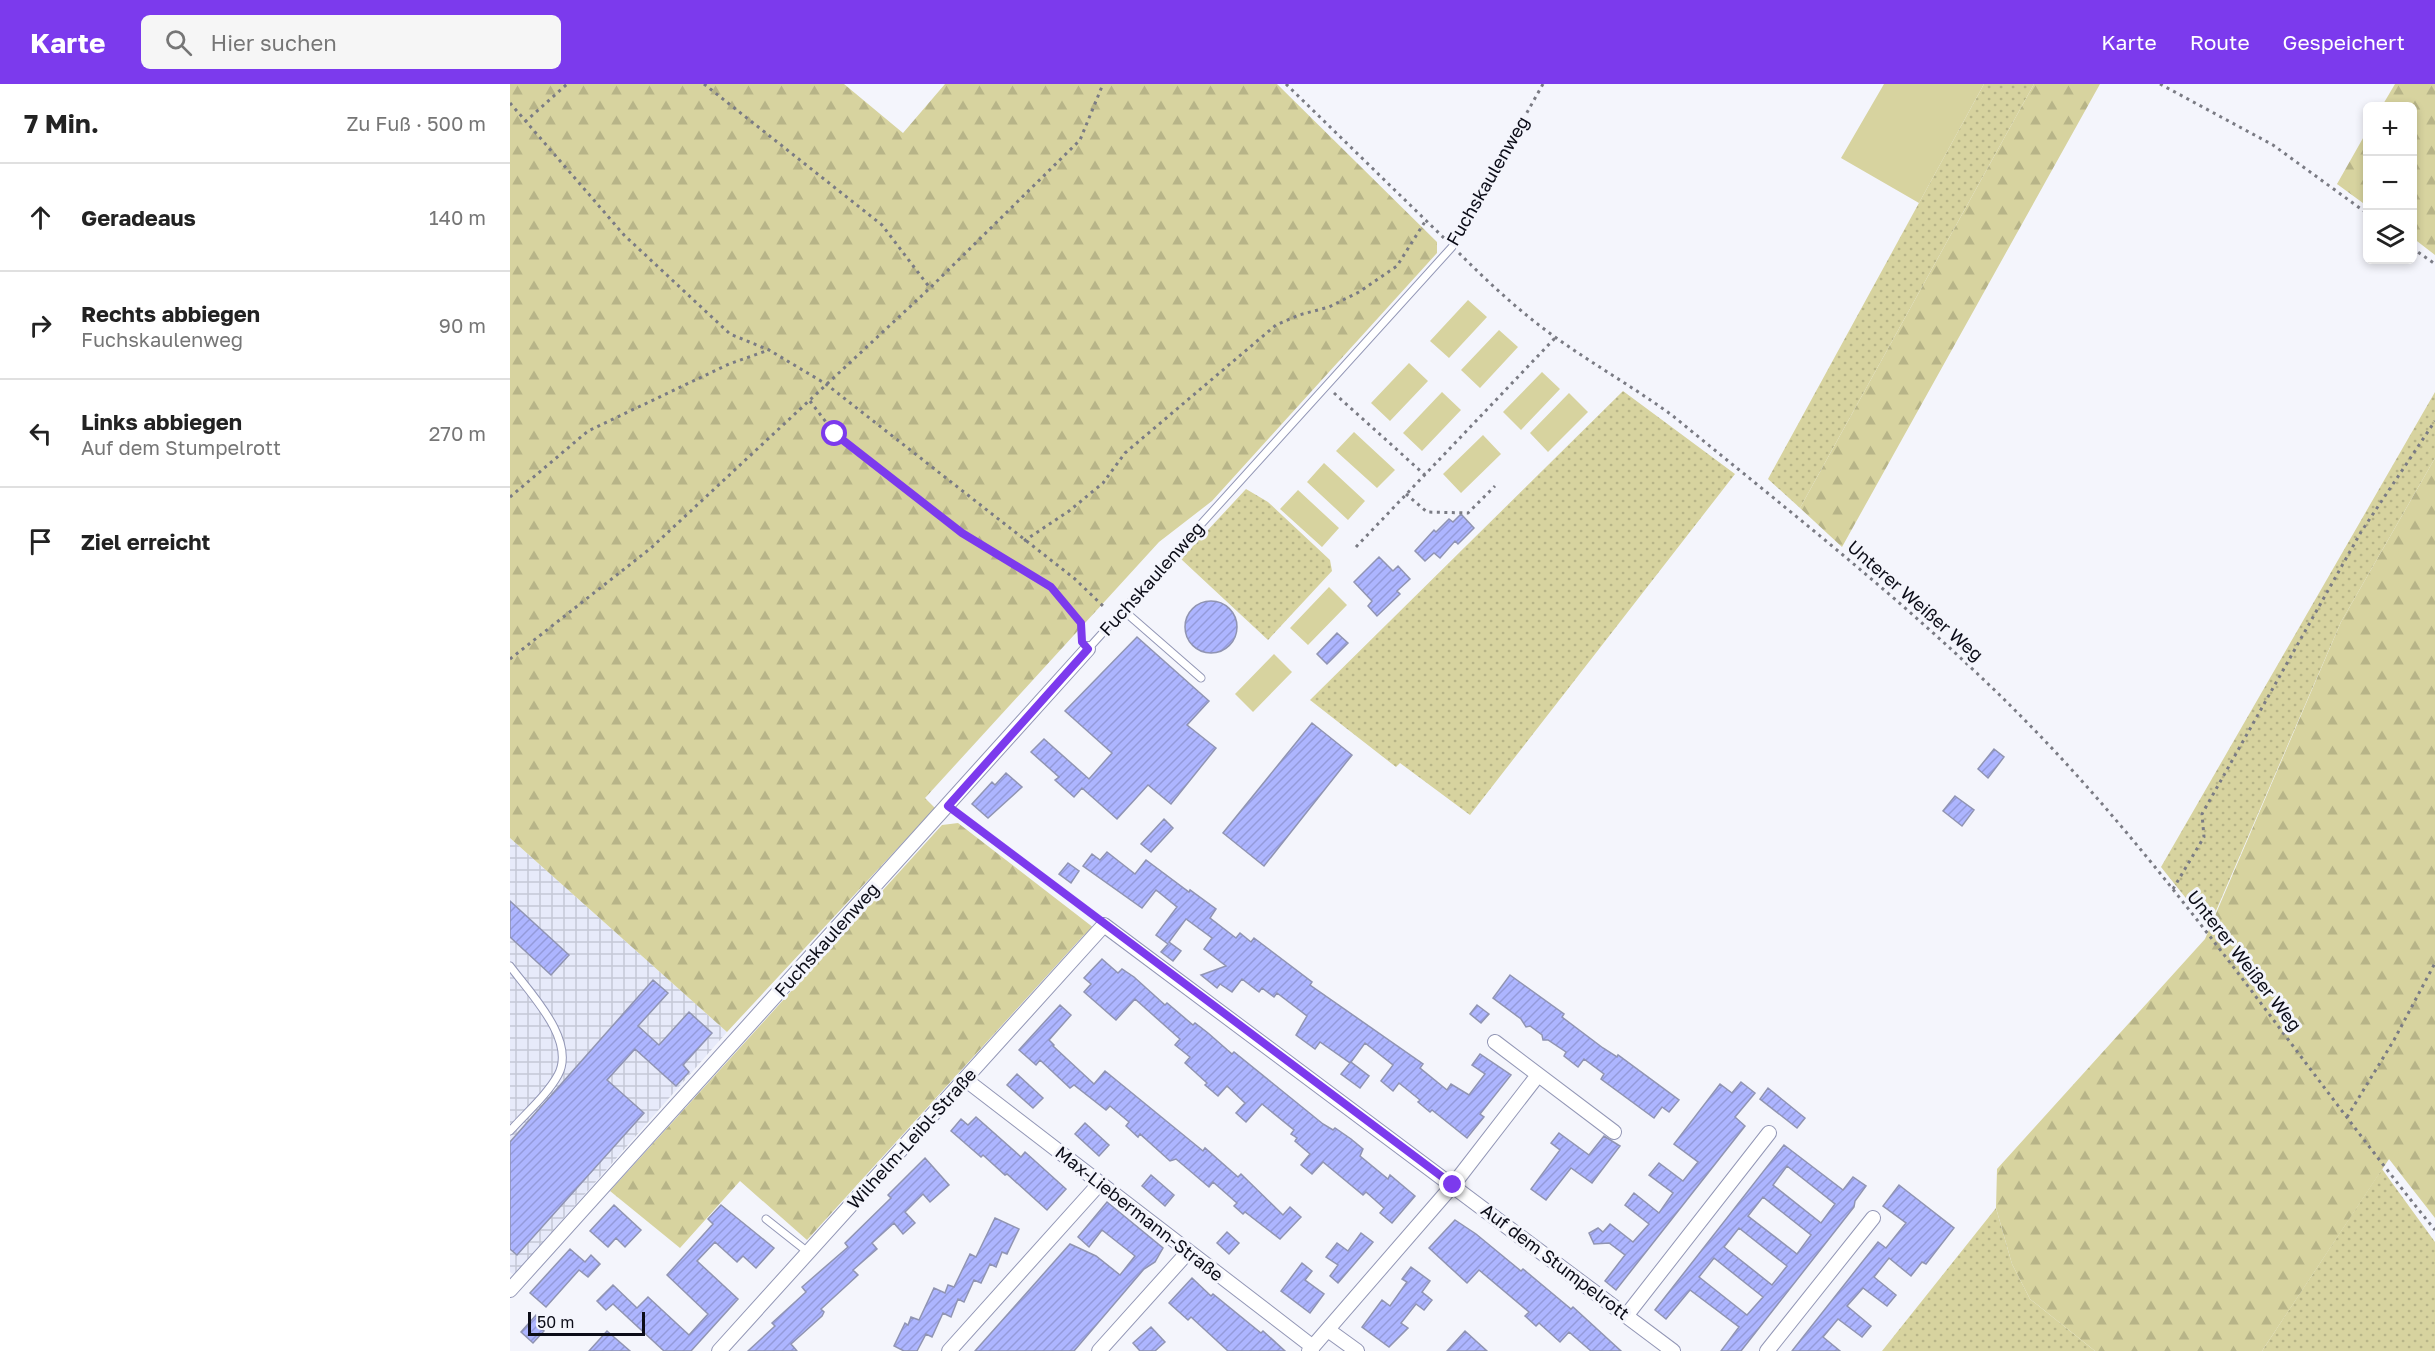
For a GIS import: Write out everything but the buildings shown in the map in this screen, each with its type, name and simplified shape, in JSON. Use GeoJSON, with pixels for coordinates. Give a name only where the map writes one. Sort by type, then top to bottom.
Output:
{"type":"FeatureCollection","features":[{"type":"Feature","properties":{"kind":"street","name":"Fuchskaulenweg"},"geometry":{"type":"LineString","coordinates":[[510,1290],[1088,649]]}},
{"type":"Feature","properties":{"kind":"street","name":"Wilhelm-Leibl-Straße"},"geometry":{"type":"LineString","coordinates":[[719,1351],[1104,925]]}},
{"type":"Feature","properties":{"kind":"street","name":"Auf dem Stumpelrott"},"geometry":{"type":"LineString","coordinates":[[1104,925],[1672,1351]]}},
{"type":"Feature","properties":{"kind":"street"},"geometry":{"type":"LineString","coordinates":[[1495,1042],[1614,1132]]}},
{"type":"Feature","properties":{"kind":"street"},"geometry":{"type":"LineString","coordinates":[[1311,1349],[1453,1185],[1538,1075]]}},
{"type":"Feature","properties":{"kind":"street","name":"Max-Liebermann-Straße"},"geometry":{"type":"LineString","coordinates":[[966,1080],[1311,1349]]}},
{"type":"Feature","properties":{"kind":"street"},"geometry":{"type":"LineString","coordinates":[[1626,1316],[1769,1132]]}},
{"type":"Feature","properties":{"kind":"street"},"geometry":{"type":"LineString","coordinates":[[949,1351],[1100,1183]]}},
{"type":"Feature","properties":{"kind":"street"},"geometry":{"type":"LineString","coordinates":[[1767,1351],[1873,1218]]}},
{"type":"Feature","properties":{"kind":"street"},"geometry":{"type":"LineString","coordinates":[[1099,1351],[1188,1252]]}},
{"type":"Feature","properties":{"kind":"street"},"geometry":{"type":"LineString","coordinates":[[1328,1329],[1357,1351]]}},
{"type":"Feature","properties":{"kind":"lane","name":"Fuchskaulenweg"},"geometry":{"type":"LineString","coordinates":[[1088,649],[1452,247]]}},
{"type":"Feature","properties":{"kind":"lane"},"geometry":{"type":"LineString","coordinates":[[1123,610],[1201,678]]}},
{"type":"Feature","properties":{"kind":"lane"},"geometry":{"type":"LineString","coordinates":[[510,966],[554,1026],[562,1044],[563,1058],[559,1074],[510,1131]]}},
{"type":"Feature","properties":{"kind":"lane"},"geometry":{"type":"LineString","coordinates":[[766,1219],[809,1253]]}},
{"type":"Feature","properties":{"kind":"path"},"geometry":{"type":"LineString","coordinates":[[525,122],[567,84]]}},
{"type":"Feature","properties":{"kind":"path"},"geometry":{"type":"LineString","coordinates":[[704,84],[882,225],[930,288]]}},
{"type":"Feature","properties":{"kind":"path"},"geometry":{"type":"LineString","coordinates":[[510,659],[651,548],[930,288],[1080,140],[1103,84]]}},
{"type":"Feature","properties":{"kind":"path","name":"Unterer Weißer Weg"},"geometry":{"type":"LineString","coordinates":[[1286,84],[1493,287],[1556,338],[1632,386],[1673,416],[1930,628],[2046,743],[2117,821],[2435,1230]]}},
{"type":"Feature","properties":{"kind":"path","name":"Fuchskaulenweg"},"geometry":{"type":"LineString","coordinates":[[1452,247],[1543,84]]}},
{"type":"Feature","properties":{"kind":"path"},"geometry":{"type":"LineString","coordinates":[[2160,84],[2273,145],[2363,211]]}},
{"type":"Feature","properties":{"kind":"path"},"geometry":{"type":"LineString","coordinates":[[510,103],[624,235],[730,334],[769,350],[826,384],[1075,579],[1104,607]]}},
{"type":"Feature","properties":{"kind":"path"},"geometry":{"type":"LineString","coordinates":[[1024,541],[1069,512],[1103,483],[1125,453],[1276,325],[1339,302],[1359,292],[1397,266],[1426,220]]}},
{"type":"Feature","properties":{"kind":"path"},"geometry":{"type":"LineString","coordinates":[[2417,251],[2435,264]]}},
{"type":"Feature","properties":{"kind":"path"},"geometry":{"type":"LineString","coordinates":[[1356,547],[1556,338]]}},
{"type":"Feature","properties":{"kind":"path"},"geometry":{"type":"LineString","coordinates":[[510,497],[588,431],[729,364],[769,350]]}},
{"type":"Feature","properties":{"kind":"path"},"geometry":{"type":"LineString","coordinates":[[1326,386],[1425,475]]}},
{"type":"Feature","properties":{"kind":"path"},"geometry":{"type":"LineString","coordinates":[[809,401],[835,434],[962,533],[1051,587],[1081,623],[1082,642],[1088,649]]}},
{"type":"Feature","properties":{"kind":"path"},"geometry":{"type":"LineString","coordinates":[[2172,890],[2204,837],[2202,814],[2207,804],[2361,532],[2435,421]]}},
{"type":"Feature","properties":{"kind":"path"},"geometry":{"type":"LineString","coordinates":[[1406,494],[1427,512],[1468,513],[1495,486]]}},
{"type":"Feature","properties":{"kind":"path"},"geometry":{"type":"LineString","coordinates":[[948,806],[1104,925]]}},
{"type":"Feature","properties":{"kind":"path"},"geometry":{"type":"LineString","coordinates":[[2347,1117],[2394,1040],[2435,963]]}},
{"type":"Feature","properties":{"kind":"shaded area"},"geometry":{"type":"Polygon","coordinates":[[[510,838],[727,1032],[514,1275],[510,1272],[510,838]]]}},
{"type":"Feature","properties":{"kind":"green space"},"geometry":{"type":"Polygon","coordinates":[[[510,84],[844,84],[903,133],[945,84],[1277,84],[1437,242],[1437,253],[1212,501],[1159,542],[925,798],[935,808],[727,1032],[510,838],[510,84]]]}},
{"type":"Feature","properties":{"kind":"green space"},"geometry":{"type":"Polygon","coordinates":[[[1884,84],[1984,84],[1919,203],[1841,158],[1884,84]]]}},
{"type":"Feature","properties":{"kind":"green space"},"geometry":{"type":"Polygon","coordinates":[[[1984,84],[2034,84],[1800,508],[1768,479],[1984,84]]]}},
{"type":"Feature","properties":{"kind":"green space"},"geometry":{"type":"Polygon","coordinates":[[[2034,84],[2100,84],[1842,547],[1800,508],[2034,84]]]}},
{"type":"Feature","properties":{"kind":"green space"},"geometry":{"type":"Polygon","coordinates":[[[2395,84],[2435,84],[2435,255],[2417,241],[2417,102],[2384,102],[2395,84]]]}},
{"type":"Feature","properties":{"kind":"green space"},"geometry":{"type":"Polygon","coordinates":[[[2363,138],[2363,203],[2337,184],[2363,138]]]}},
{"type":"Feature","properties":{"kind":"green space"},"geometry":{"type":"Polygon","coordinates":[[[1468,300],[1487,317],[1449,358],[1430,341],[1468,300]]]}},
{"type":"Feature","properties":{"kind":"green space"},"geometry":{"type":"Polygon","coordinates":[[[1499,330],[1518,347],[1480,388],[1461,370],[1499,330]]]}},
{"type":"Feature","properties":{"kind":"green space"},"geometry":{"type":"Polygon","coordinates":[[[1409,363],[1428,381],[1390,421],[1371,403],[1409,363]]]}},
{"type":"Feature","properties":{"kind":"green space"},"geometry":{"type":"Polygon","coordinates":[[[1542,372],[1560,389],[1521,430],[1503,412],[1542,372]]]}},
{"type":"Feature","properties":{"kind":"green space"},"geometry":{"type":"Polygon","coordinates":[[[1623,391],[1735,474],[1470,815],[1400,763],[1396,767],[1310,700],[1623,391]]]}},
{"type":"Feature","properties":{"kind":"green space"},"geometry":{"type":"Polygon","coordinates":[[[1442,392],[1461,410],[1422,451],[1403,433],[1442,392]]]}},
{"type":"Feature","properties":{"kind":"green space"},"geometry":{"type":"Polygon","coordinates":[[[2435,392],[2435,458],[2341,622],[2209,927],[2161,867],[2435,392]]]}},
{"type":"Feature","properties":{"kind":"green space"},"geometry":{"type":"Polygon","coordinates":[[[1569,393],[1588,412],[1548,452],[1530,433],[1569,393]]]}},
{"type":"Feature","properties":{"kind":"green space"},"geometry":{"type":"Polygon","coordinates":[[[1354,432],[1395,470],[1377,488],[1336,451],[1354,432]]]}},
{"type":"Feature","properties":{"kind":"green space"},"geometry":{"type":"Polygon","coordinates":[[[1483,435],[1501,454],[1461,493],[1443,474],[1483,435]]]}},
{"type":"Feature","properties":{"kind":"green space"},"geometry":{"type":"Polygon","coordinates":[[[2435,458],[2435,1218],[2389,1159],[2262,1351],[2095,1351],[2030,1299],[2012,1264],[1996,1208],[1997,1169],[2205,939],[2341,622],[2435,458]]]}},
{"type":"Feature","properties":{"kind":"green space"},"geometry":{"type":"Polygon","coordinates":[[[1324,463],[1365,501],[1348,520],[1307,482],[1324,463]]]}},
{"type":"Feature","properties":{"kind":"green space"},"geometry":{"type":"Polygon","coordinates":[[[1246,489],[1268,502],[1330,560],[1332,571],[1268,640],[1181,559],[1246,489]]]}},
{"type":"Feature","properties":{"kind":"green space"},"geometry":{"type":"Polygon","coordinates":[[[1298,490],[1339,528],[1322,547],[1280,509],[1298,490]]]}},
{"type":"Feature","properties":{"kind":"green space"},"geometry":{"type":"Polygon","coordinates":[[[1329,587],[1347,605],[1308,645],[1290,628],[1329,587]]]}},
{"type":"Feature","properties":{"kind":"green space"},"geometry":{"type":"Polygon","coordinates":[[[1274,654],[1292,672],[1253,712],[1235,694],[1274,654]]]}},
{"type":"Feature","properties":{"kind":"green space"},"geometry":{"type":"Polygon","coordinates":[[[958,823],[1094,928],[1083,936],[807,1240],[740,1181],[680,1248],[610,1191],[942,825],[958,823]]]}},
{"type":"Feature","properties":{"kind":"green space"},"geometry":{"type":"Polygon","coordinates":[[[2382,1169],[2435,1242],[2435,1351],[2262,1351],[2382,1169]]]}},
{"type":"Feature","properties":{"kind":"green space"},"geometry":{"type":"Polygon","coordinates":[[[1996,1208],[2012,1264],[2030,1299],[2095,1351],[1882,1351],[1996,1208]]]}},
{"type":"Feature","properties":{"kind":"route"},"geometry":{"type":"LineString","coordinates":[[835,434],[932,507],[962,533],[1051,587],[1081,623],[1082,642],[1088,649],[948,806],[1453,1185]]}}]}
